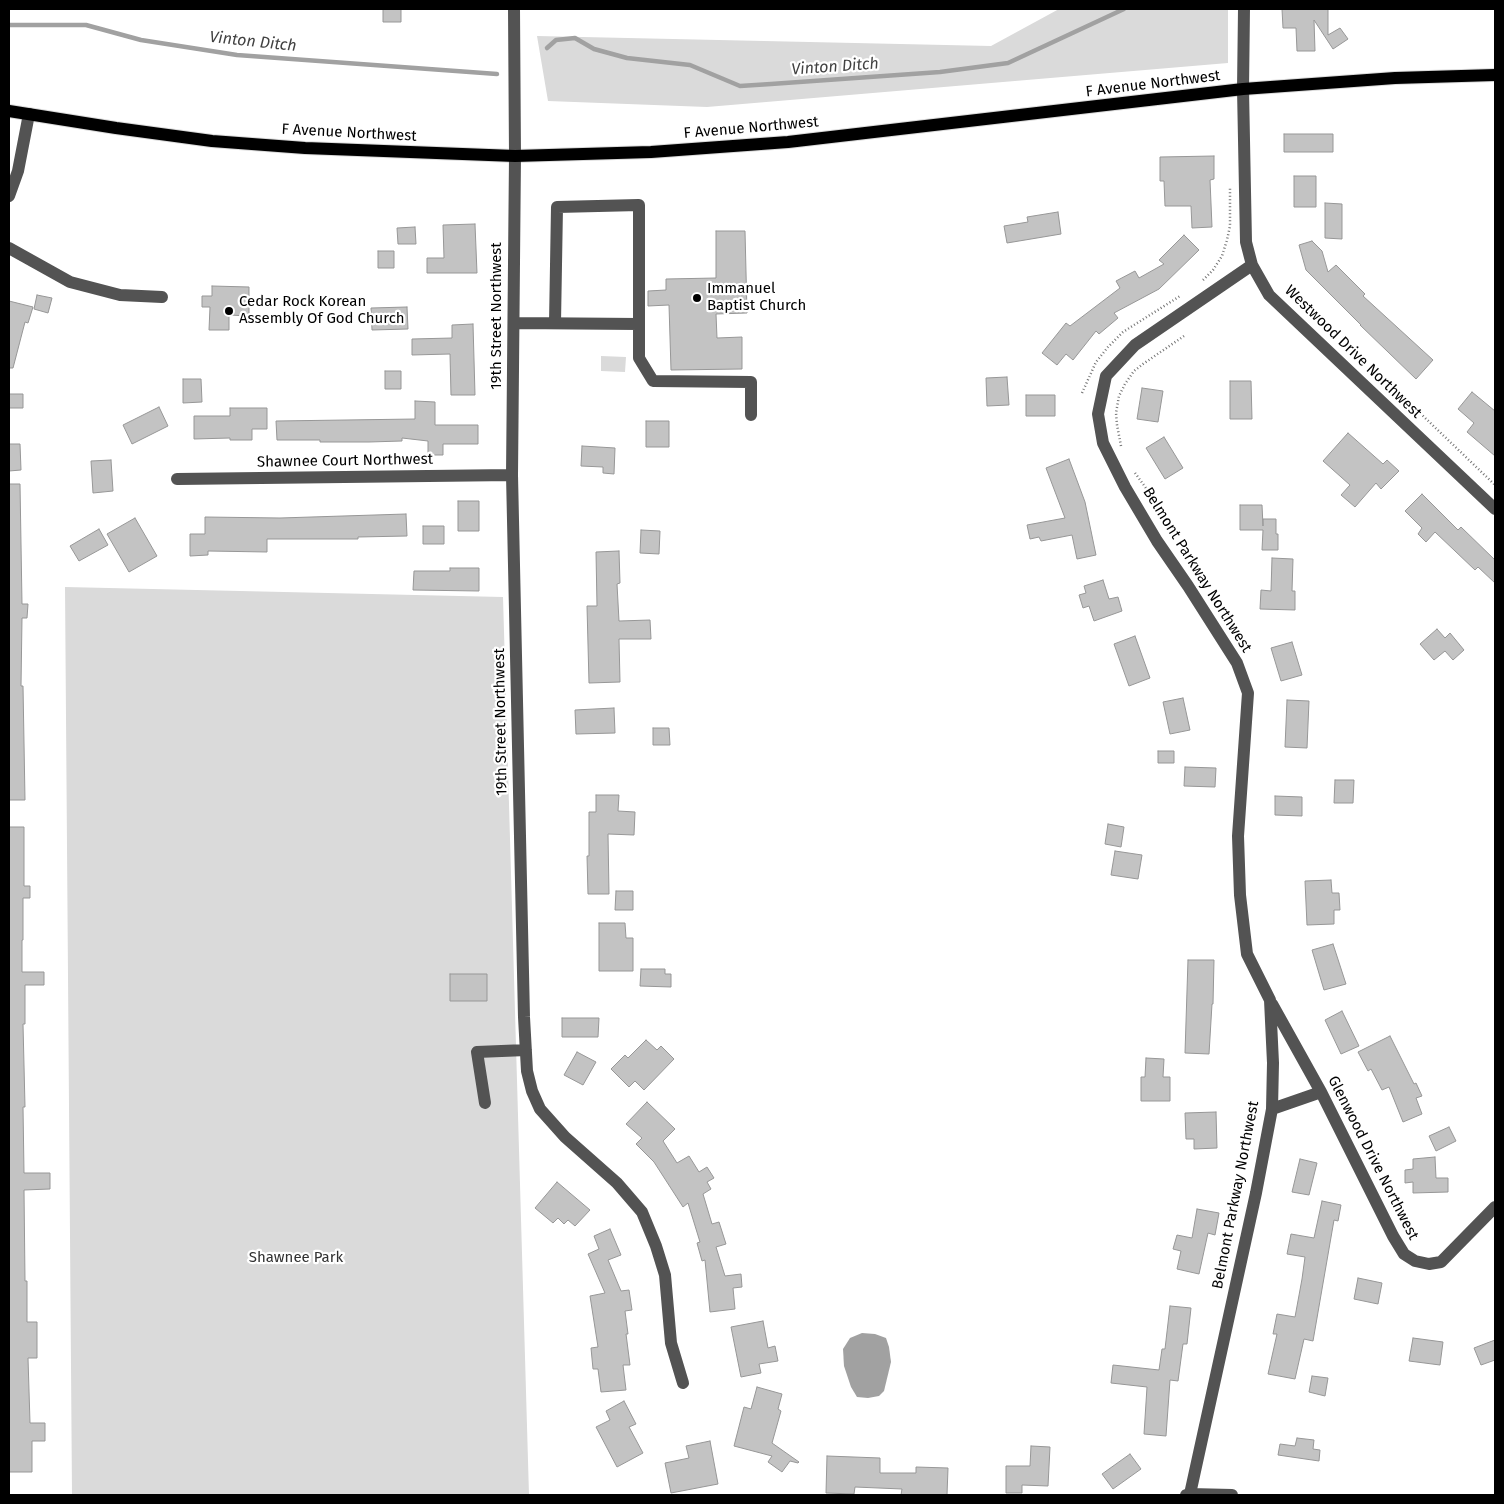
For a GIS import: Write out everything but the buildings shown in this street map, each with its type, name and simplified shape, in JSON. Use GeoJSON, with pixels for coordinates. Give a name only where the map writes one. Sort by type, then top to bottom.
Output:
{"type":"FeatureCollection","features":[{"type":"Feature","properties":{"kind":"main road","name":"F Avenue Northwest"},"geometry":{"type":"LineString","coordinates":[[9,111],[116,128],[240,143],[314,149],[515,156],[651,152],[788,142],[1244,89],[1395,78],[1495,75]]}},
{"type":"Feature","properties":{"kind":"street","name":"19th Street Northwest"},"geometry":{"type":"LineString","coordinates":[[514,9],[515,156],[512,475],[524,1017],[527,1071],[532,1091],[540,1109],[565,1137],[617,1183],[642,1212],[665,1275],[670,1343],[683,1383]]}},
{"type":"Feature","properties":{"kind":"street","name":"Westwood Drive Northwest"},"geometry":{"type":"LineString","coordinates":[[1244,9],[1246,242],[1252,265],[1269,294],[1495,509]]}},
{"type":"Feature","properties":{"kind":"street"},"geometry":{"type":"LineString","coordinates":[[9,196],[18,171],[29,114]]}},
{"type":"Feature","properties":{"kind":"street"},"geometry":{"type":"LineString","coordinates":[[555,323],[557,207],[639,205],[639,358],[653,381],[751,382],[750,415]]}},
{"type":"Feature","properties":{"kind":"street"},"geometry":{"type":"LineString","coordinates":[[9,248],[70,282],[120,295],[162,297]]}},
{"type":"Feature","properties":{"kind":"street","name":"Belmont Parkway Northwest"},"geometry":{"type":"LineString","coordinates":[[1188,1495],[1256,1193],[1272,1109],[1273,1063],[1270,1000],[1247,954],[1240,895],[1238,836],[1248,693],[1237,663],[1157,541],[1125,487],[1103,443],[1098,414],[1106,376],[1135,345],[1252,265]]}},
{"type":"Feature","properties":{"kind":"street"},"geometry":{"type":"LineString","coordinates":[[514,322],[638,324]]}},
{"type":"Feature","properties":{"kind":"street","name":"Shawnee Court Northwest"},"geometry":{"type":"LineString","coordinates":[[177,479],[512,475]]}},
{"type":"Feature","properties":{"kind":"street","name":"Glenwood Drive Northwest"},"geometry":{"type":"LineString","coordinates":[[1270,1000],[1321,1092],[1393,1236],[1404,1254],[1429,1264],[1441,1262],[1495,1207]]}},
{"type":"Feature","properties":{"kind":"street"},"geometry":{"type":"LineString","coordinates":[[484,1102],[477,1052],[526,1050]]}},
{"type":"Feature","properties":{"kind":"street"},"geometry":{"type":"LineString","coordinates":[[1272,1109],[1321,1092]]}},
{"type":"Feature","properties":{"kind":"street"},"geometry":{"type":"LineString","coordinates":[[1188,1495],[1232,1495]]}},
{"type":"Feature","properties":{"kind":"path"},"geometry":{"type":"LineString","coordinates":[[1202,282],[1222,256],[1227,240],[1230,226],[1230,186]]}},
{"type":"Feature","properties":{"kind":"path"},"geometry":{"type":"LineString","coordinates":[[1082,393],[1096,362],[1123,332],[1185,293]]}},
{"type":"Feature","properties":{"kind":"path"},"geometry":{"type":"LineString","coordinates":[[1122,450],[1116,425],[1116,413],[1119,396],[1125,384],[1134,371],[1142,364],[1184,336]]}},
{"type":"Feature","properties":{"kind":"path"},"geometry":{"type":"LineString","coordinates":[[1395,389],[1495,485]]}},
{"type":"Feature","properties":{"kind":"path"},"geometry":{"type":"LineString","coordinates":[[1135,472],[1154,499]]}},
{"type":"Feature","properties":{"kind":"green space"},"geometry":{"type":"Polygon","coordinates":[[[1059,9],[1228,9],[1228,63],[707,107],[548,101],[537,36],[991,46],[1059,9]]]}},
{"type":"Feature","properties":{"kind":"green space"},"geometry":{"type":"Polygon","coordinates":[[[601,356],[626,357],[625,372],[601,371],[601,356]]]}},
{"type":"Feature","properties":{"kind":"green space","name":"Shawnee Park"},"geometry":{"type":"Polygon","coordinates":[[[65,587],[503,597],[529,1495],[72,1495],[65,587]]]}},
{"type":"Feature","properties":{"kind":"shaded area"},"geometry":{"type":"Polygon","coordinates":[[[862,1333],[875,1334],[886,1338],[891,1362],[884,1391],[879,1396],[868,1398],[857,1397],[851,1387],[844,1366],[843,1349],[850,1338],[862,1333]]]}},
{"type":"Feature","properties":{"kind":"waterway","name":"Vinton Ditch"},"geometry":{"type":"LineString","coordinates":[[547,48],[556,40],[575,38],[594,49],[627,58],[690,65],[740,86],[771,84],[940,72],[1008,63],[1124,9]]}},
{"type":"Feature","properties":{"kind":"waterway","name":"Vinton Ditch"},"geometry":{"type":"LineString","coordinates":[[9,25],[86,25],[141,40],[237,55],[497,74]]}},
{"type":"Feature","properties":{"kind":"place","name":"Immanuel Baptist Church"},"geometry":{"type":"Point","coordinates":[697,298]}},
{"type":"Feature","properties":{"kind":"place","name":"Cedar Rock Korean Assembly Of God Church"},"geometry":{"type":"Point","coordinates":[229,311]}}]}
